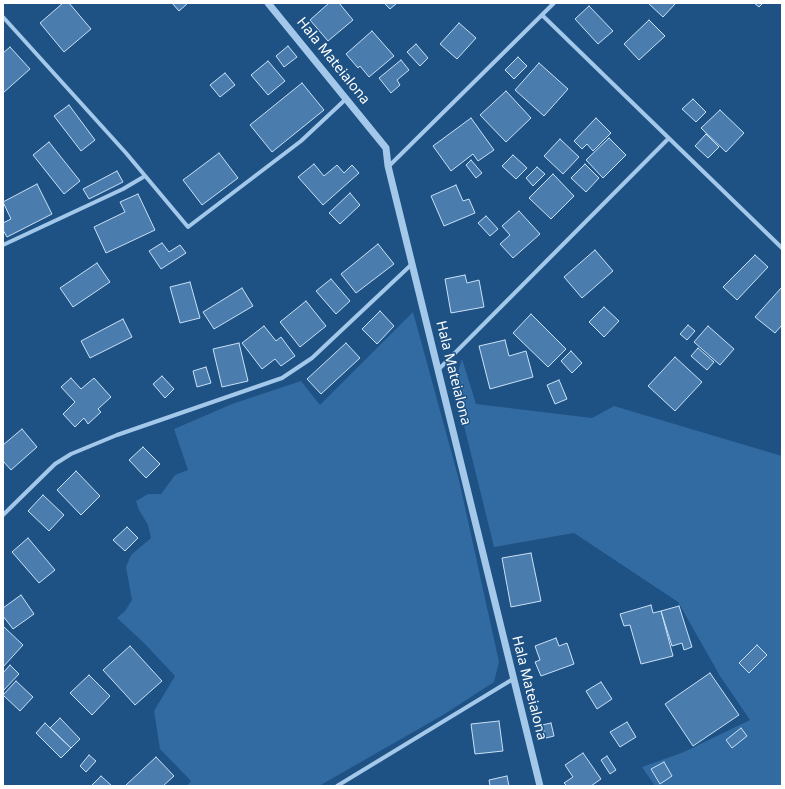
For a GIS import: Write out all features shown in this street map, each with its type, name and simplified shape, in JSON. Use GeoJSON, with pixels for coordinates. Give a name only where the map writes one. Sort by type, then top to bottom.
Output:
{"type":"FeatureCollection","features":[{"type":"Feature","properties":{"kind":"street","name":"Hala Mateialona"},"geometry":{"type":"LineString","coordinates":[[268,3],[347,98],[386,148],[388,166],[540,786]]}},
{"type":"Feature","properties":{"kind":"street"},"geometry":{"type":"LineString","coordinates":[[388,166],[554,3]]}},
{"type":"Feature","properties":{"kind":"street"},"geometry":{"type":"LineString","coordinates":[[542,15],[668,139],[782,248]]}},
{"type":"Feature","properties":{"kind":"street"},"geometry":{"type":"LineString","coordinates":[[3,17],[145,176],[188,228],[301,142],[347,98]]}},
{"type":"Feature","properties":{"kind":"street"},"geometry":{"type":"LineString","coordinates":[[438,369],[668,139]]}},
{"type":"Feature","properties":{"kind":"street"},"geometry":{"type":"LineString","coordinates":[[3,245],[123,189],[145,176]]}},
{"type":"Feature","properties":{"kind":"street"},"geometry":{"type":"LineString","coordinates":[[3,515],[55,464],[71,454],[117,435],[282,378],[312,358],[412,264]]}},
{"type":"Feature","properties":{"kind":"street"},"geometry":{"type":"LineString","coordinates":[[337,786],[513,678]]}},
{"type":"Feature","properties":{"kind":"shaded area"},"geometry":{"type":"Polygon","coordinates":[[[413,312],[459,480],[499,662],[494,682],[443,715],[319,786],[187,786],[191,781],[160,749],[154,711],[175,676],[144,643],[117,618],[125,611],[132,600],[126,567],[131,555],[151,538],[148,525],[139,510],[136,501],[148,494],[161,494],[175,475],[188,470],[174,429],[232,404],[301,381],[320,405],[413,312]]]}},
{"type":"Feature","properties":{"kind":"shaded area"},"geometry":{"type":"Polygon","coordinates":[[[462,359],[476,404],[592,418],[614,406],[782,456],[782,786],[655,786],[642,767],[684,752],[750,720],[720,676],[678,602],[574,533],[494,547],[454,385],[462,359]]]}},
{"type":"Feature","properties":{"kind":"building"},"geometry":{"type":"Polygon","coordinates":[[[63,3],[69,3],[91,29],[64,52],[40,23],[63,3]]]}},
{"type":"Feature","properties":{"kind":"building"},"geometry":{"type":"Polygon","coordinates":[[[172,3],[188,3],[179,11],[172,3]]]}},
{"type":"Feature","properties":{"kind":"building"},"geometry":{"type":"Polygon","coordinates":[[[329,3],[339,3],[353,20],[328,41],[310,20],[329,3]]]}},
{"type":"Feature","properties":{"kind":"building"},"geometry":{"type":"Polygon","coordinates":[[[384,3],[397,3],[390,9],[384,3]]]}},
{"type":"Feature","properties":{"kind":"building"},"geometry":{"type":"Polygon","coordinates":[[[648,3],[676,3],[663,17],[648,3]]]}},
{"type":"Feature","properties":{"kind":"building"},"geometry":{"type":"Polygon","coordinates":[[[754,3],[763,3],[759,7],[754,3]]]}},
{"type":"Feature","properties":{"kind":"building"},"geometry":{"type":"Polygon","coordinates":[[[589,6],[613,31],[598,44],[575,19],[589,6]]]}},
{"type":"Feature","properties":{"kind":"building"},"geometry":{"type":"Polygon","coordinates":[[[649,20],[665,36],[639,60],[624,44],[649,20]]]}},
{"type":"Feature","properties":{"kind":"building"},"geometry":{"type":"Polygon","coordinates":[[[459,23],[476,38],[457,59],[440,44],[459,23]]]}},
{"type":"Feature","properties":{"kind":"building"},"geometry":{"type":"Polygon","coordinates":[[[372,31],[394,56],[369,77],[360,66],[358,68],[346,54],[372,31]]]}},
{"type":"Feature","properties":{"kind":"building"},"geometry":{"type":"Polygon","coordinates":[[[416,44],[428,58],[420,66],[407,52],[416,44]]]}},
{"type":"Feature","properties":{"kind":"building"},"geometry":{"type":"Polygon","coordinates":[[[288,46],[297,57],[284,67],[276,56],[288,46]]]}},
{"type":"Feature","properties":{"kind":"building"},"geometry":{"type":"Polygon","coordinates":[[[10,47],[30,69],[3,93],[3,53],[10,47]]]}},
{"type":"Feature","properties":{"kind":"building"},"geometry":{"type":"Polygon","coordinates":[[[518,57],[527,66],[514,79],[505,70],[518,57]]]}},
{"type":"Feature","properties":{"kind":"building"},"geometry":{"type":"Polygon","coordinates":[[[401,60],[409,70],[397,80],[400,85],[391,93],[379,78],[401,60]]]}},
{"type":"Feature","properties":{"kind":"building"},"geometry":{"type":"Polygon","coordinates":[[[268,61],[285,81],[268,95],[251,75],[268,61]]]}},
{"type":"Feature","properties":{"kind":"building"},"geometry":{"type":"Polygon","coordinates":[[[539,63],[568,89],[544,116],[515,90],[539,63]]]}},
{"type":"Feature","properties":{"kind":"building"},"geometry":{"type":"Polygon","coordinates":[[[225,73],[235,85],[220,97],[210,85],[225,73]]]}},
{"type":"Feature","properties":{"kind":"building"},"geometry":{"type":"Polygon","coordinates":[[[302,83],[324,110],[272,152],[250,125],[302,83]]]}},
{"type":"Feature","properties":{"kind":"building"},"geometry":{"type":"Polygon","coordinates":[[[506,91],[531,118],[506,142],[480,115],[506,91]]]}},
{"type":"Feature","properties":{"kind":"building"},"geometry":{"type":"Polygon","coordinates":[[[693,99],[706,112],[696,122],[682,109],[693,99]]]}},
{"type":"Feature","properties":{"kind":"building"},"geometry":{"type":"Polygon","coordinates":[[[69,105],[95,140],[81,151],[54,116],[69,105]]]}},
{"type":"Feature","properties":{"kind":"building"},"geometry":{"type":"Polygon","coordinates":[[[720,110],[744,133],[726,152],[701,128],[720,110]]]}},
{"type":"Feature","properties":{"kind":"building"},"geometry":{"type":"Polygon","coordinates":[[[471,118],[494,150],[478,161],[473,154],[451,171],[433,146],[471,118]]]}},
{"type":"Feature","properties":{"kind":"building"},"geometry":{"type":"Polygon","coordinates":[[[596,118],[611,133],[593,151],[587,144],[582,149],[574,141],[596,118]]]}},
{"type":"Feature","properties":{"kind":"building"},"geometry":{"type":"Polygon","coordinates":[[[706,134],[719,147],[708,158],[695,146],[706,134]]]}},
{"type":"Feature","properties":{"kind":"building"},"geometry":{"type":"Polygon","coordinates":[[[609,138],[626,155],[603,178],[586,160],[609,138]]]}},
{"type":"Feature","properties":{"kind":"building"},"geometry":{"type":"Polygon","coordinates":[[[560,139],[579,157],[563,174],[544,156],[560,139]]]}},
{"type":"Feature","properties":{"kind":"building"},"geometry":{"type":"Polygon","coordinates":[[[49,142],[80,181],[64,194],[33,155],[49,142]]]}},
{"type":"Feature","properties":{"kind":"building"},"geometry":{"type":"Polygon","coordinates":[[[219,153],[238,178],[202,205],[183,180],[219,153]]]}},
{"type":"Feature","properties":{"kind":"building"},"geometry":{"type":"Polygon","coordinates":[[[513,155],[527,168],[516,179],[502,166],[513,155]]]}},
{"type":"Feature","properties":{"kind":"building"},"geometry":{"type":"Polygon","coordinates":[[[471,160],[482,173],[476,178],[466,165],[471,160]]]}},
{"type":"Feature","properties":{"kind":"building"},"geometry":{"type":"Polygon","coordinates":[[[314,164],[324,176],[337,165],[344,173],[352,165],[359,173],[323,205],[298,177],[314,164]]]}},
{"type":"Feature","properties":{"kind":"building"},"geometry":{"type":"Polygon","coordinates":[[[585,164],[599,178],[586,192],[571,178],[585,164]]]}},
{"type":"Feature","properties":{"kind":"building"},"geometry":{"type":"Polygon","coordinates":[[[537,167],[545,174],[533,186],[526,178],[537,167]]]}},
{"type":"Feature","properties":{"kind":"building"},"geometry":{"type":"Polygon","coordinates":[[[117,171],[123,182],[89,199],[83,189],[117,171]]]}},
{"type":"Feature","properties":{"kind":"building"},"geometry":{"type":"Polygon","coordinates":[[[553,174],[574,196],[551,219],[529,198],[553,174]]]}},
{"type":"Feature","properties":{"kind":"building"},"geometry":{"type":"Polygon","coordinates":[[[37,184],[52,214],[7,237],[3,230],[3,223],[11,219],[3,202],[37,184]]]}},
{"type":"Feature","properties":{"kind":"building"},"geometry":{"type":"Polygon","coordinates":[[[456,185],[463,201],[469,199],[475,213],[444,226],[431,196],[456,185]]]}},
{"type":"Feature","properties":{"kind":"building"},"geometry":{"type":"Polygon","coordinates":[[[350,193],[360,205],[340,224],[329,213],[350,193]]]}},
{"type":"Feature","properties":{"kind":"building"},"geometry":{"type":"Polygon","coordinates":[[[138,194],[155,230],[106,253],[94,227],[125,212],[120,202],[138,194]]]}},
{"type":"Feature","properties":{"kind":"building"},"geometry":{"type":"Polygon","coordinates":[[[519,211],[540,234],[513,258],[500,244],[510,235],[502,226],[519,211]]]}},
{"type":"Feature","properties":{"kind":"building"},"geometry":{"type":"Polygon","coordinates":[[[486,216],[498,229],[490,236],[478,223],[486,216]]]}},
{"type":"Feature","properties":{"kind":"building"},"geometry":{"type":"Polygon","coordinates":[[[162,243],[169,252],[180,245],[186,253],[161,269],[149,251],[162,243]]]}},
{"type":"Feature","properties":{"kind":"building"},"geometry":{"type":"Polygon","coordinates":[[[378,244],[394,264],[356,293],[341,274],[378,244]]]}},
{"type":"Feature","properties":{"kind":"building"},"geometry":{"type":"Polygon","coordinates":[[[595,250],[613,271],[582,298],[564,277],[595,250]]]}},
{"type":"Feature","properties":{"kind":"building"},"geometry":{"type":"Polygon","coordinates":[[[755,255],[768,267],[737,300],[723,287],[755,255]]]}},
{"type":"Feature","properties":{"kind":"building"},"geometry":{"type":"Polygon","coordinates":[[[97,263],[110,282],[73,307],[60,288],[97,263]]]}},
{"type":"Feature","properties":{"kind":"building"},"geometry":{"type":"Polygon","coordinates":[[[465,275],[467,283],[479,280],[484,307],[451,313],[445,279],[465,275]]]}},
{"type":"Feature","properties":{"kind":"building"},"geometry":{"type":"Polygon","coordinates":[[[331,279],[350,301],[336,314],[316,291],[331,279]]]}},
{"type":"Feature","properties":{"kind":"building"},"geometry":{"type":"Polygon","coordinates":[[[190,282],[200,318],[180,323],[170,287],[190,282]]]}},
{"type":"Feature","properties":{"kind":"building"},"geometry":{"type":"Polygon","coordinates":[[[782,287],[782,325],[775,333],[755,317],[782,287]]]}},
{"type":"Feature","properties":{"kind":"building"},"geometry":{"type":"Polygon","coordinates":[[[242,288],[253,306],[214,329],[203,312],[242,288]]]}},
{"type":"Feature","properties":{"kind":"building"},"geometry":{"type":"Polygon","coordinates":[[[306,301],[326,326],[300,347],[280,322],[306,301]]]}},
{"type":"Feature","properties":{"kind":"building"},"geometry":{"type":"Polygon","coordinates":[[[604,307],[619,321],[604,337],[589,322],[604,307]]]}},
{"type":"Feature","properties":{"kind":"building"},"geometry":{"type":"Polygon","coordinates":[[[380,311],[394,326],[377,344],[362,329],[380,311]]]}},
{"type":"Feature","properties":{"kind":"building"},"geometry":{"type":"Polygon","coordinates":[[[531,314],[566,349],[548,367],[513,333],[531,314]]]}},
{"type":"Feature","properties":{"kind":"building"},"geometry":{"type":"Polygon","coordinates":[[[123,319],[132,337],[90,358],[81,341],[123,319]]]}},
{"type":"Feature","properties":{"kind":"building"},"geometry":{"type":"Polygon","coordinates":[[[688,325],[695,331],[687,340],[680,334],[688,325]]]}},
{"type":"Feature","properties":{"kind":"building"},"geometry":{"type":"Polygon","coordinates":[[[264,326],[276,341],[281,337],[295,356],[281,366],[275,359],[262,369],[242,343],[264,326]]]}},
{"type":"Feature","properties":{"kind":"building"},"geometry":{"type":"Polygon","coordinates":[[[708,326],[734,349],[720,365],[694,342],[708,326]]]}},
{"type":"Feature","properties":{"kind":"building"},"geometry":{"type":"Polygon","coordinates":[[[505,340],[509,356],[526,351],[533,377],[490,389],[479,346],[505,340]]]}},
{"type":"Feature","properties":{"kind":"building"},"geometry":{"type":"Polygon","coordinates":[[[239,343],[248,381],[222,387],[213,349],[239,343]]]}},
{"type":"Feature","properties":{"kind":"building"},"geometry":{"type":"Polygon","coordinates":[[[346,343],[360,358],[321,394],[307,379],[346,343]]]}},
{"type":"Feature","properties":{"kind":"building"},"geometry":{"type":"Polygon","coordinates":[[[698,348],[714,362],[707,370],[691,356],[698,348]]]}},
{"type":"Feature","properties":{"kind":"building"},"geometry":{"type":"Polygon","coordinates":[[[571,351],[582,363],[572,373],[561,361],[571,351]]]}},
{"type":"Feature","properties":{"kind":"building"},"geometry":{"type":"Polygon","coordinates":[[[675,357],[702,382],[675,411],[648,386],[675,357]]]}},
{"type":"Feature","properties":{"kind":"building"},"geometry":{"type":"Polygon","coordinates":[[[206,367],[211,383],[197,387],[193,371],[206,367]]]}},
{"type":"Feature","properties":{"kind":"building"},"geometry":{"type":"Polygon","coordinates":[[[162,376],[174,389],[165,398],[153,384],[162,376]]]}},
{"type":"Feature","properties":{"kind":"building"},"geometry":{"type":"Polygon","coordinates":[[[71,378],[81,389],[94,378],[111,397],[98,409],[101,412],[88,424],[84,418],[75,427],[63,414],[75,402],[61,387],[71,378]]]}},
{"type":"Feature","properties":{"kind":"building"},"geometry":{"type":"Polygon","coordinates":[[[559,380],[567,399],[555,404],[547,385],[559,380]]]}},
{"type":"Feature","properties":{"kind":"building"},"geometry":{"type":"Polygon","coordinates":[[[22,429],[37,447],[11,470],[3,461],[3,445],[22,429]]]}},
{"type":"Feature","properties":{"kind":"building"},"geometry":{"type":"Polygon","coordinates":[[[143,447],[160,464],[146,478],[129,460],[143,447]]]}},
{"type":"Feature","properties":{"kind":"building"},"geometry":{"type":"Polygon","coordinates":[[[76,471],[100,496],[81,515],[57,490],[76,471]]]}},
{"type":"Feature","properties":{"kind":"building"},"geometry":{"type":"Polygon","coordinates":[[[43,495],[64,515],[49,531],[28,511],[43,495]]]}},
{"type":"Feature","properties":{"kind":"building"},"geometry":{"type":"Polygon","coordinates":[[[127,527],[138,538],[125,551],[113,540],[127,527]]]}},
{"type":"Feature","properties":{"kind":"building"},"geometry":{"type":"Polygon","coordinates":[[[28,538],[55,570],[39,583],[12,552],[28,538]]]}},
{"type":"Feature","properties":{"kind":"building"},"geometry":{"type":"Polygon","coordinates":[[[531,553],[541,601],[511,607],[502,558],[531,553]]]}},
{"type":"Feature","properties":{"kind":"building"},"geometry":{"type":"Polygon","coordinates":[[[21,595],[34,614],[13,629],[3,616],[3,608],[21,595]]]}},
{"type":"Feature","properties":{"kind":"building"},"geometry":{"type":"Polygon","coordinates":[[[651,605],[653,613],[661,611],[673,656],[641,664],[630,625],[624,626],[620,614],[651,605]]]}},
{"type":"Feature","properties":{"kind":"building"},"geometry":{"type":"Polygon","coordinates":[[[679,606],[692,647],[684,650],[682,643],[672,646],[661,611],[679,606]]]}},
{"type":"Feature","properties":{"kind":"building"},"geometry":{"type":"Polygon","coordinates":[[[3,626],[23,645],[3,667],[3,626]]]}},
{"type":"Feature","properties":{"kind":"building"},"geometry":{"type":"Polygon","coordinates":[[[556,638],[559,646],[567,643],[574,664],[541,676],[535,662],[540,660],[535,646],[556,638]]]}},
{"type":"Feature","properties":{"kind":"building"},"geometry":{"type":"Polygon","coordinates":[[[757,645],[767,655],[749,673],[739,663],[757,645]]]}},
{"type":"Feature","properties":{"kind":"building"},"geometry":{"type":"Polygon","coordinates":[[[130,646],[162,681],[135,705],[103,670],[130,646]]]}},
{"type":"Feature","properties":{"kind":"building"},"geometry":{"type":"Polygon","coordinates":[[[10,665],[19,674],[3,691],[3,673],[10,665]]]}},
{"type":"Feature","properties":{"kind":"building"},"geometry":{"type":"Polygon","coordinates":[[[710,673],[739,715],[693,746],[665,704],[710,673]]]}},
{"type":"Feature","properties":{"kind":"building"},"geometry":{"type":"Polygon","coordinates":[[[89,675],[110,696],[92,715],[70,693],[89,675]]]}},
{"type":"Feature","properties":{"kind":"building"},"geometry":{"type":"Polygon","coordinates":[[[16,681],[33,697],[20,711],[3,695],[16,681]]]}},
{"type":"Feature","properties":{"kind":"building"},"geometry":{"type":"Polygon","coordinates":[[[601,682],[612,699],[597,709],[586,691],[601,682]]]}},
{"type":"Feature","properties":{"kind":"building"},"geometry":{"type":"Polygon","coordinates":[[[60,718],[80,739],[71,748],[50,728],[60,718]]]}},
{"type":"Feature","properties":{"kind":"building"},"geometry":{"type":"Polygon","coordinates":[[[499,721],[503,751],[475,754],[471,724],[499,721]]]}},
{"type":"Feature","properties":{"kind":"building"},"geometry":{"type":"Polygon","coordinates":[[[627,722],[636,737],[620,747],[610,732],[627,722]]]}},
{"type":"Feature","properties":{"kind":"building"},"geometry":{"type":"Polygon","coordinates":[[[45,723],[71,748],[61,758],[36,733],[45,723]]]}},
{"type":"Feature","properties":{"kind":"building"},"geometry":{"type":"Polygon","coordinates":[[[551,723],[554,736],[546,738],[542,725],[551,723]]]}},
{"type":"Feature","properties":{"kind":"building"},"geometry":{"type":"Polygon","coordinates":[[[741,728],[747,736],[732,748],[726,740],[741,728]]]}},
{"type":"Feature","properties":{"kind":"building"},"geometry":{"type":"Polygon","coordinates":[[[583,753],[601,779],[591,786],[567,786],[564,783],[573,777],[565,765],[583,753]]]}},
{"type":"Feature","properties":{"kind":"building"},"geometry":{"type":"Polygon","coordinates":[[[89,755],[96,761],[86,772],[80,766],[89,755]]]}},
{"type":"Feature","properties":{"kind":"building"},"geometry":{"type":"Polygon","coordinates":[[[607,756],[616,770],[610,774],[601,760],[607,756]]]}},
{"type":"Feature","properties":{"kind":"building"},"geometry":{"type":"Polygon","coordinates":[[[156,757],[174,776],[163,786],[126,785],[156,757]]]}},
{"type":"Feature","properties":{"kind":"building"},"geometry":{"type":"Polygon","coordinates":[[[664,762],[672,776],[660,784],[651,769],[664,762]]]}},
{"type":"Feature","properties":{"kind":"building"},"geometry":{"type":"Polygon","coordinates":[[[101,776],[112,786],[91,786],[101,776]]]}},
{"type":"Feature","properties":{"kind":"building"},"geometry":{"type":"Polygon","coordinates":[[[507,776],[509,786],[490,786],[489,780],[507,776]]]}}]}
